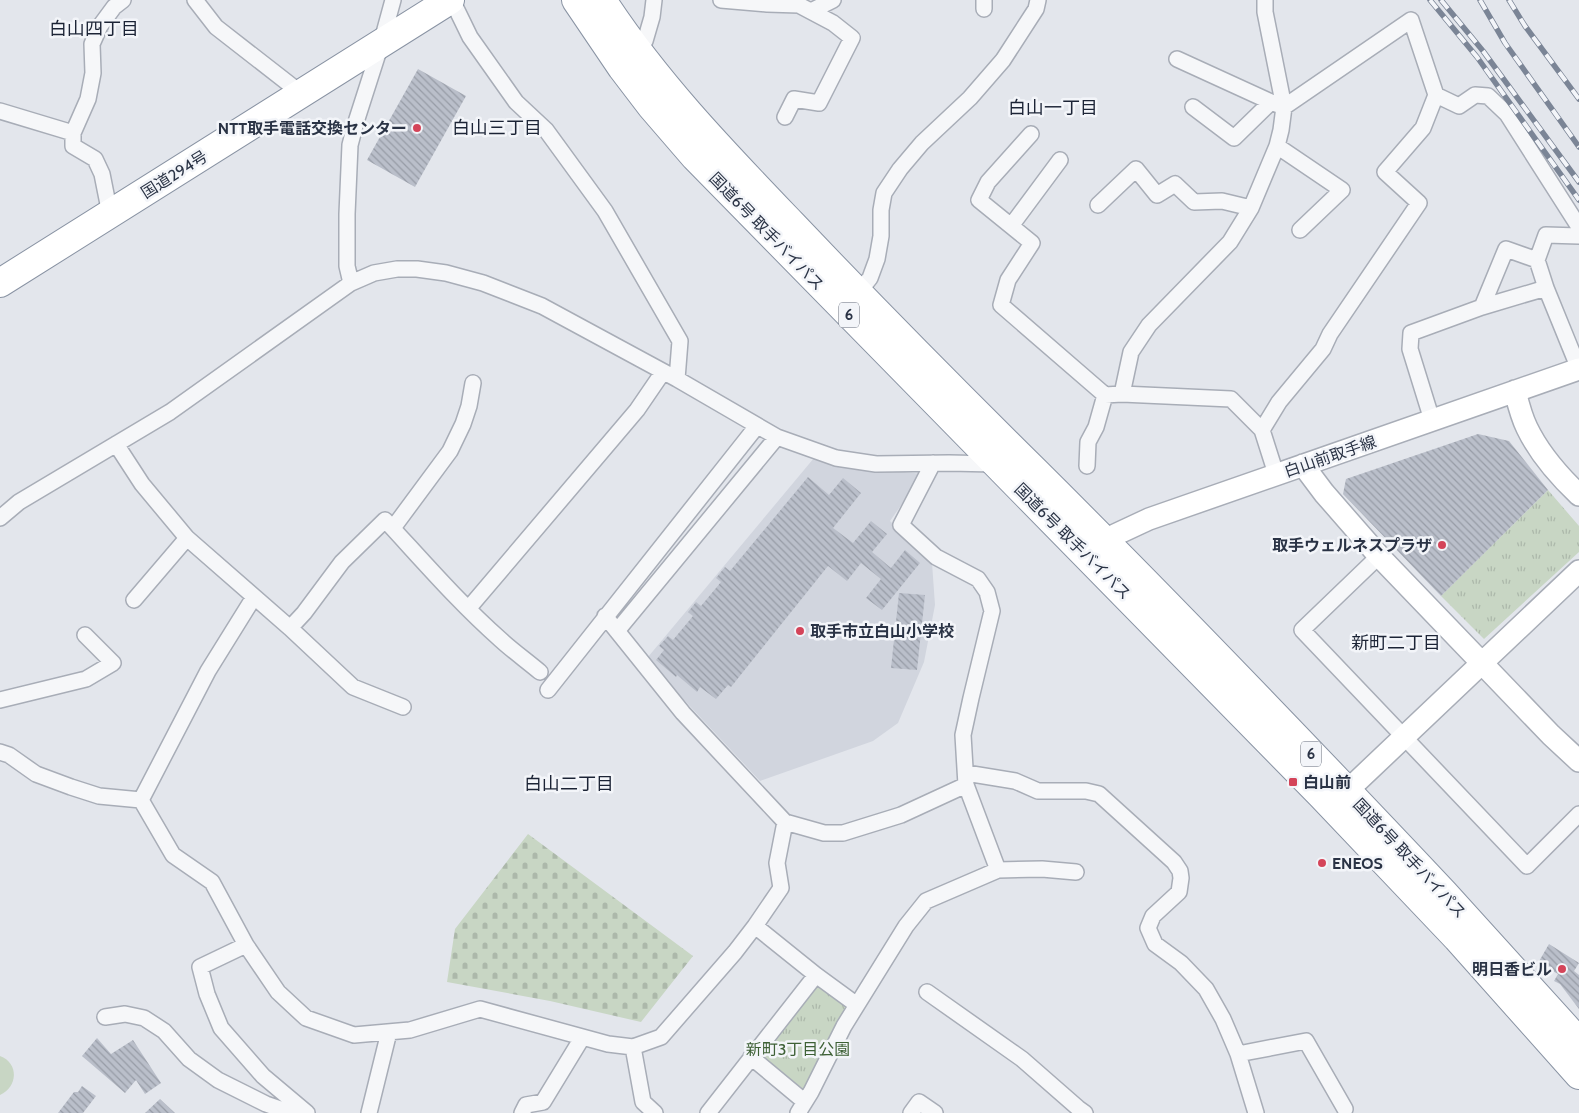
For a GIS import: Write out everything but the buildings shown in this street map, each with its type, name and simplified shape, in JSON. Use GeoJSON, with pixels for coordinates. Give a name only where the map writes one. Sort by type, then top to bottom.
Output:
{"type":"FeatureCollection","features":[{"type":"Feature","properties":{"kind":"highway","name":"国道294号"},"geometry":{"type":"LineString","coordinates":[[0,283],[451,0]]}},
{"type":"Feature","properties":{"kind":"highway","name":"国道6号 取手バイパス"},"geometry":{"type":"LineString","coordinates":[[576,0],[622,68],[651,106],[695,157],[997,464],[1095,547],[1347,791],[1579,1042]]}},
{"type":"Feature","properties":{"kind":"highway","name":"国道6号 取手バイパス"},"geometry":{"type":"LineString","coordinates":[[602,0],[636,51],[666,89],[713,142],[907,344],[1321,795],[1457,938],[1579,1075]]}},
{"type":"Feature","properties":{"kind":"street"},"geometry":{"type":"LineString","coordinates":[[110,214],[102,174],[96,159],[73,146],[73,133],[88,98],[93,72],[92,44],[100,26],[114,7],[123,0]]}},
{"type":"Feature","properties":{"kind":"street"},"geometry":{"type":"LineString","coordinates":[[195,0],[216,27],[302,94]]}},
{"type":"Feature","properties":{"kind":"street"},"geometry":{"type":"LineString","coordinates":[[351,283],[348,266],[347,214],[350,144],[393,0]]}},
{"type":"Feature","properties":{"kind":"street"},"geometry":{"type":"LineString","coordinates":[[451,0],[470,37],[516,102],[546,130],[605,211],[680,341],[677,379]]}},
{"type":"Feature","properties":{"kind":"street"},"geometry":{"type":"LineString","coordinates":[[636,51],[645,41],[652,17],[654,0]]}},
{"type":"Feature","properties":{"kind":"street"},"geometry":{"type":"LineString","coordinates":[[721,0],[799,5],[833,24],[852,38],[819,103],[794,99],[785,117]]}},
{"type":"Feature","properties":{"kind":"street"},"geometry":{"type":"LineString","coordinates":[[811,12],[833,0]]}},
{"type":"Feature","properties":{"kind":"street"},"geometry":{"type":"LineString","coordinates":[[858,293],[870,278],[877,259],[881,236],[881,210],[884,193],[900,169],[922,143],[970,98],[1003,60],[1036,10],[1038,0]]}},
{"type":"Feature","properties":{"kind":"street"},"geometry":{"type":"LineString","coordinates":[[1122,394],[1131,352],[1149,325],[1230,242],[1252,208],[1277,146],[1282,130],[1265,12],[1265,0]]}},
{"type":"Feature","properties":{"kind":"street"},"geometry":{"type":"LineString","coordinates":[[1193,107],[1234,138],[1278,104],[1411,20],[1436,95],[1423,128],[1385,172],[1419,203],[1330,334],[1324,349],[1279,402],[1262,430]]}},
{"type":"Feature","properties":{"kind":"street"},"geometry":{"type":"LineString","coordinates":[[1177,59],[1278,104]]}},
{"type":"Feature","properties":{"kind":"street"},"geometry":{"type":"LineString","coordinates":[[1436,95],[1459,106],[1476,95],[1488,96],[1507,114],[1579,227]]}},
{"type":"Feature","properties":{"kind":"street"},"geometry":{"type":"LineString","coordinates":[[0,111],[73,133]]}},
{"type":"Feature","properties":{"kind":"street"},"geometry":{"type":"LineString","coordinates":[[1031,134],[988,182],[979,200],[1032,243],[1008,280],[1001,305],[1105,395],[1122,394],[1231,399],[1262,430],[1276,474]]}},
{"type":"Feature","properties":{"kind":"street"},"geometry":{"type":"LineString","coordinates":[[1277,146],[1342,190],[1300,230]]}},
{"type":"Feature","properties":{"kind":"street"},"geometry":{"type":"LineString","coordinates":[[1011,226],[1060,160]]}},
{"type":"Feature","properties":{"kind":"street"},"geometry":{"type":"LineString","coordinates":[[1098,205],[1136,169],[1157,195],[1175,184],[1194,202],[1222,201],[1252,208]]}},
{"type":"Feature","properties":{"kind":"street"},"geometry":{"type":"LineString","coordinates":[[1579,236],[1546,235],[1537,260],[1546,288],[1579,369]]}},
{"type":"Feature","properties":{"kind":"street"},"geometry":{"type":"LineString","coordinates":[[1482,307],[1506,249],[1537,260]]}},
{"type":"Feature","properties":{"kind":"street"},"geometry":{"type":"LineString","coordinates":[[0,518],[19,502],[170,412],[351,283],[374,273],[397,269],[417,269],[446,273],[483,283],[542,306],[677,379],[777,437],[836,458],[876,464],[997,464]]}},
{"type":"Feature","properties":{"kind":"street"},"geometry":{"type":"LineString","coordinates":[[1432,420],[1410,349],[1411,333],[1482,307],[1546,288]]}},
{"type":"Feature","properties":{"kind":"street","name":"白山前取手線"},"geometry":{"type":"LineString","coordinates":[[1095,547],[1150,519],[1579,369]]}},
{"type":"Feature","properties":{"kind":"street"},"geometry":{"type":"LineString","coordinates":[[468,609],[637,410],[663,372]]}},
{"type":"Feature","properties":{"kind":"street"},"geometry":{"type":"LineString","coordinates":[[392,528],[450,451],[466,415],[473,383]]}},
{"type":"Feature","properties":{"kind":"street"},"geometry":{"type":"LineString","coordinates":[[1514,391],[1526,426],[1534,442],[1547,460],[1579,496]]}},
{"type":"Feature","properties":{"kind":"street"},"geometry":{"type":"LineString","coordinates":[[1087,466],[1088,442],[1096,427],[1105,395]]}},
{"type":"Feature","properties":{"kind":"street"},"geometry":{"type":"LineString","coordinates":[[548,690],[757,426]]}},
{"type":"Feature","properties":{"kind":"street"},"geometry":{"type":"LineString","coordinates":[[617,631],[777,437]]}},
{"type":"Feature","properties":{"kind":"street"},"geometry":{"type":"LineString","coordinates":[[116,444],[142,484],[187,538],[290,628],[353,687],[403,707]]}},
{"type":"Feature","properties":{"kind":"street"},"geometry":{"type":"LineString","coordinates":[[933,463],[901,525],[936,557],[978,579],[987,592],[992,611],[963,735],[966,779],[998,870]]}},
{"type":"Feature","properties":{"kind":"street"},"geometry":{"type":"LineString","coordinates":[[1304,465],[1324,493],[1379,556],[1551,735],[1579,761]]}},
{"type":"Feature","properties":{"kind":"street"},"geometry":{"type":"LineString","coordinates":[[290,628],[304,614],[342,562],[385,520],[468,609],[501,641],[540,672]]}},
{"type":"Feature","properties":{"kind":"street"},"geometry":{"type":"LineString","coordinates":[[134,600],[187,538]]}},
{"type":"Feature","properties":{"kind":"street"},"geometry":{"type":"LineString","coordinates":[[1379,556],[1302,630],[1527,866],[1579,814]]}},
{"type":"Feature","properties":{"kind":"street"},"geometry":{"type":"LineString","coordinates":[[1347,791],[1579,571]]}},
{"type":"Feature","properties":{"kind":"street"},"geometry":{"type":"LineString","coordinates":[[141,800],[208,671],[254,597]]}},
{"type":"Feature","properties":{"kind":"street"},"geometry":{"type":"LineString","coordinates":[[605,616],[683,714],[785,822],[824,833],[843,833],[901,815],[966,779],[1015,780],[1038,791],[1080,791],[1099,794],[1174,862],[1180,871],[1179,892],[1153,916],[1148,928],[1155,944],[1181,962],[1206,989],[1223,1019],[1238,1054],[1256,1113]]}},
{"type":"Feature","properties":{"kind":"street"},"geometry":{"type":"LineString","coordinates":[[0,700],[86,679],[113,663],[85,636]]}},
{"type":"Feature","properties":{"kind":"street"},"geometry":{"type":"LineString","coordinates":[[0,752],[9,755],[36,774],[71,787],[99,796],[141,800]]}},
{"type":"Feature","properties":{"kind":"street"},"geometry":{"type":"LineString","coordinates":[[141,800],[173,855],[212,882],[246,945],[278,992],[306,1018],[354,1035],[410,1030],[480,1009],[582,1038],[632,1047],[661,1037],[735,952],[755,926],[780,888],[777,863],[785,822]]}},
{"type":"Feature","properties":{"kind":"street"},"geometry":{"type":"LineString","coordinates":[[751,1057],[802,1108],[844,1026],[906,926],[926,900],[998,870],[1042,869],[1076,872]]}},
{"type":"Feature","properties":{"kind":"street"},"geometry":{"type":"LineString","coordinates":[[755,926],[857,1005]]}},
{"type":"Feature","properties":{"kind":"street"},"geometry":{"type":"LineString","coordinates":[[246,945],[200,966],[207,994],[221,1028],[263,1076],[307,1113]]}},
{"type":"Feature","properties":{"kind":"street"},"geometry":{"type":"LineString","coordinates":[[708,1113],[816,975]]}},
{"type":"Feature","properties":{"kind":"street"},"geometry":{"type":"LineString","coordinates":[[928,992],[1022,1059],[1079,1111]]}},
{"type":"Feature","properties":{"kind":"street"},"geometry":{"type":"LineString","coordinates":[[105,1017],[125,1014],[144,1018],[164,1031],[189,1059],[218,1080],[266,1104],[292,1113]]}},
{"type":"Feature","properties":{"kind":"street"},"geometry":{"type":"LineString","coordinates":[[369,1113],[389,1032]]}},
{"type":"Feature","properties":{"kind":"street"},"geometry":{"type":"LineString","coordinates":[[522,1113],[526,1105],[543,1102],[582,1038]]}},
{"type":"Feature","properties":{"kind":"street"},"geometry":{"type":"LineString","coordinates":[[1238,1054],[1306,1041],[1345,1109]]}},
{"type":"Feature","properties":{"kind":"street"},"geometry":{"type":"LineString","coordinates":[[632,1047],[638,1107],[655,1113]]}},
{"type":"Feature","properties":{"kind":"street"},"geometry":{"type":"LineString","coordinates":[[911,1113],[919,1102],[934,1113]]}},
{"type":"Feature","properties":{"kind":"shaded area","name":"取手市立白山小学校"},"geometry":{"type":"Polygon","coordinates":[[[814,458],[865,468],[923,474],[890,521],[932,563],[935,605],[924,662],[898,723],[873,741],[760,781],[656,670],[648,657],[814,458]]]}},
{"type":"Feature","properties":{"kind":"green space"},"geometry":{"type":"Polygon","coordinates":[[[1548,490],[1579,526],[1579,552],[1484,639],[1441,596],[1548,490]]]}},
{"type":"Feature","properties":{"kind":"green space"},"geometry":{"type":"Polygon","coordinates":[[[528,834],[693,956],[641,1022],[550,1001],[447,982],[455,929],[528,834]]]}},
{"type":"Feature","properties":{"kind":"green space","name":"新町3丁目公園"},"geometry":{"type":"Polygon","coordinates":[[[816,975],[857,1005],[803,1089],[762,1056],[816,975]]]}},
{"type":"Feature","properties":{"kind":"green space"},"geometry":{"type":"Polygon","coordinates":[[[0,1056],[11,1064],[14,1075],[10,1087],[0,1095],[0,1056]]]}},
{"type":"Feature","properties":{"kind":"railway"},"geometry":{"type":"LineString","coordinates":[[1430,0],[1477,57],[1579,200]]}},
{"type":"Feature","properties":{"kind":"railway"},"geometry":{"type":"LineString","coordinates":[[1441,0],[1483,51],[1579,182]]}},
{"type":"Feature","properties":{"kind":"railway"},"geometry":{"type":"LineString","coordinates":[[1480,0],[1505,43],[1579,147]]}},
{"type":"Feature","properties":{"kind":"railway"},"geometry":{"type":"LineString","coordinates":[[1509,0],[1525,26],[1579,99]]}},
{"type":"Feature","properties":{"kind":"place","name":"NTT取手電話交換センター"},"geometry":{"type":"Point","coordinates":[417,128]}},
{"type":"Feature","properties":{"kind":"place","name":"取手ウェルネスプラザ"},"geometry":{"type":"Point","coordinates":[1442,545]}},
{"type":"Feature","properties":{"kind":"place","name":"取手市立白山小学校"},"geometry":{"type":"Point","coordinates":[800,631]}},
{"type":"Feature","properties":{"kind":"place","name":"白山前"},"geometry":{"type":"Point","coordinates":[1293,782]}},
{"type":"Feature","properties":{"kind":"place","name":"ENEOS"},"geometry":{"type":"Point","coordinates":[1322,863]}},
{"type":"Feature","properties":{"kind":"place","name":"明日香ビル"},"geometry":{"type":"Point","coordinates":[1562,969]}},
{"type":"Feature","properties":{"kind":"district","name":"白山四丁目"},"geometry":{"type":"Point","coordinates":[94,29]}},
{"type":"Feature","properties":{"kind":"district","name":"白山一丁目"},"geometry":{"type":"Point","coordinates":[1053,108]}},
{"type":"Feature","properties":{"kind":"district","name":"白山三丁目"},"geometry":{"type":"Point","coordinates":[497,128]}},
{"type":"Feature","properties":{"kind":"district","name":"新町二丁目"},"geometry":{"type":"Point","coordinates":[1396,643]}},
{"type":"Feature","properties":{"kind":"district","name":"白山二丁目"},"geometry":{"type":"Point","coordinates":[569,784]}}]}
